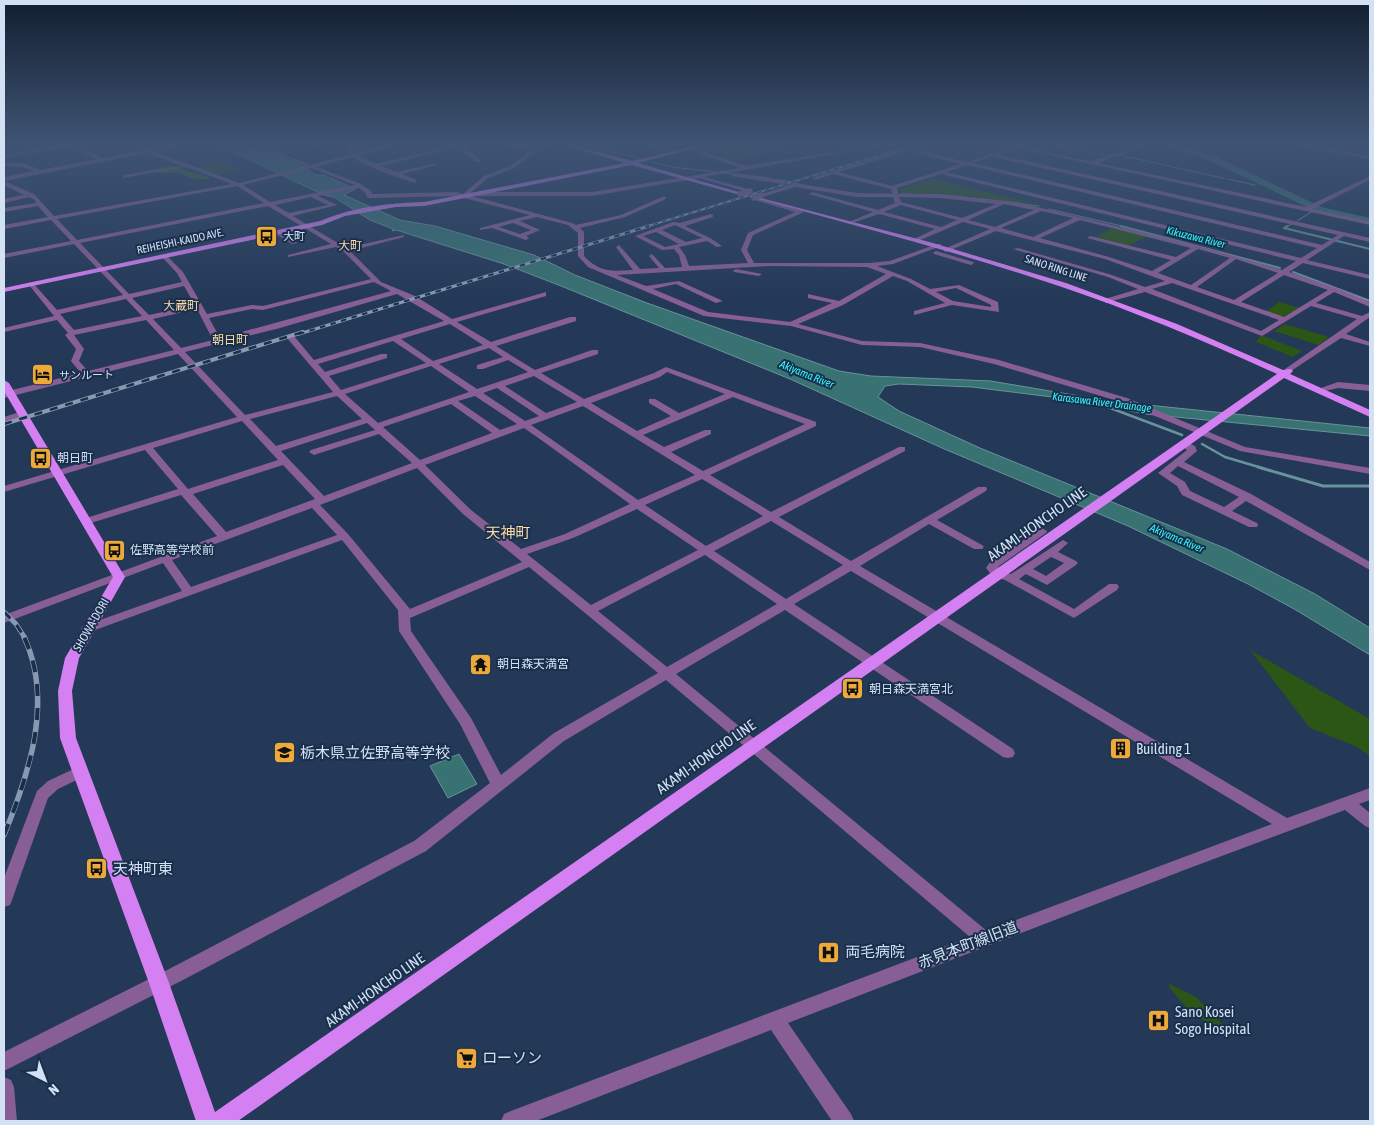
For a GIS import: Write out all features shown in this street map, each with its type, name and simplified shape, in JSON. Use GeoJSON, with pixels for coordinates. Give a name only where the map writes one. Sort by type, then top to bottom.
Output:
{"type":"FeatureCollection","features":[{"type":"Feature","properties":{"kind":"main road","name":"REIHEISHI-KAIDO AVE."},"geometry":{"type":"LineString","coordinates":[[4,290],[308,226],[348,213],[386,206],[424,204],[464,196]]}},
{"type":"Feature","properties":{"kind":"main road","name":"SANO RING LINE"},"geometry":{"type":"LineString","coordinates":[[754,196],[942,247]]}},
{"type":"Feature","properties":{"kind":"main road","name":"SANO RING LINE"},"geometry":{"type":"LineString","coordinates":[[853,222],[942,247],[1110,300],[1286,373]]}},
{"type":"Feature","properties":{"kind":"main road"},"geometry":{"type":"LineString","coordinates":[[1286,373],[1325,388],[1370,409]]}},
{"type":"Feature","properties":{"kind":"main road"},"geometry":{"type":"LineString","coordinates":[[1286,373],[1370,414]]}},
{"type":"Feature","properties":{"kind":"main road","name":"AKAMI-HONCHO LINE"},"geometry":{"type":"LineString","coordinates":[[220,1121],[874,663],[1061,538],[1139,476],[1286,373]]}},
{"type":"Feature","properties":{"kind":"main road"},"geometry":{"type":"LineString","coordinates":[[4,383],[7,395],[23,414],[119,577]]}},
{"type":"Feature","properties":{"kind":"main road","name":"SHOWA-DORI"},"geometry":{"type":"LineString","coordinates":[[80,772],[68,738],[65,691],[72,658],[87,629],[119,577]]}},
{"type":"Feature","properties":{"kind":"main road"},"geometry":{"type":"LineString","coordinates":[[80,772],[159,983],[207,1121]]}},
{"type":"Feature","properties":{"kind":"street"},"geometry":{"type":"LineString","coordinates":[[4,201],[30,196]]}},
{"type":"Feature","properties":{"kind":"street"},"geometry":{"type":"LineString","coordinates":[[33,196],[101,270],[284,461],[396,598],[404,609],[405,630],[466,722],[498,785]]}},
{"type":"Feature","properties":{"kind":"street"},"geometry":{"type":"LineString","coordinates":[[4,227],[174,196]]}},
{"type":"Feature","properties":{"kind":"street"},"geometry":{"type":"LineString","coordinates":[[256,196],[341,247],[375,280],[398,291],[490,345],[852,566],[1286,825]]}},
{"type":"Feature","properties":{"kind":"street"},"geometry":{"type":"LineString","coordinates":[[4,256],[311,196]]}},
{"type":"Feature","properties":{"kind":"street"},"geometry":{"type":"LineString","coordinates":[[288,215],[334,205],[314,196]]}},
{"type":"Feature","properties":{"kind":"street"},"geometry":{"type":"LineString","coordinates":[[369,196],[384,196]]}},
{"type":"Feature","properties":{"kind":"street"},"geometry":{"type":"LineString","coordinates":[[456,196],[540,215],[579,230],[621,217],[664,198]]}},
{"type":"Feature","properties":{"kind":"street"},"geometry":{"type":"LineString","coordinates":[[552,196],[581,196]]}},
{"type":"Feature","properties":{"kind":"street"},"geometry":{"type":"LineString","coordinates":[[752,265],[744,250],[750,234],[801,212],[753,196]]}},
{"type":"Feature","properties":{"kind":"street"},"geometry":{"type":"LineString","coordinates":[[817,196],[941,229]]}},
{"type":"Feature","properties":{"kind":"street"},"geometry":{"type":"LineString","coordinates":[[876,196],[962,198],[1003,202],[1041,209],[1153,234],[1284,272],[1334,289],[1370,305]]}},
{"type":"Feature","properties":{"kind":"street"},"geometry":{"type":"LineString","coordinates":[[895,196],[899,204]]}},
{"type":"Feature","properties":{"kind":"street"},"geometry":{"type":"LineString","coordinates":[[1036,196],[1370,277]]}},
{"type":"Feature","properties":{"kind":"street"},"geometry":{"type":"LineString","coordinates":[[605,274],[662,268],[752,265],[869,265],[891,263],[997,229],[1068,196]]}},
{"type":"Feature","properties":{"kind":"street"},"geometry":{"type":"LineString","coordinates":[[1102,196],[1323,247]]}},
{"type":"Feature","properties":{"kind":"street"},"geometry":{"type":"LineString","coordinates":[[1175,196],[1370,240]]}},
{"type":"Feature","properties":{"kind":"street"},"geometry":{"type":"LineString","coordinates":[[1206,208],[1233,196]]}},
{"type":"Feature","properties":{"kind":"street"},"geometry":{"type":"LineString","coordinates":[[1245,196],[1311,207],[1370,224]]}},
{"type":"Feature","properties":{"kind":"street"},"geometry":{"type":"LineString","coordinates":[[1311,207],[1334,196]]}},
{"type":"Feature","properties":{"kind":"street"},"geometry":{"type":"LineString","coordinates":[[930,212],[962,198]]}},
{"type":"Feature","properties":{"kind":"street"},"geometry":{"type":"LineString","coordinates":[[918,239],[1003,202]]}},
{"type":"Feature","properties":{"kind":"street"},"geometry":{"type":"LineString","coordinates":[[4,210],[39,204]]}},
{"type":"Feature","properties":{"kind":"street"},"geometry":{"type":"LineString","coordinates":[[853,222],[899,204],[1071,248],[1154,273],[1285,320]]}},
{"type":"Feature","properties":{"kind":"street"},"geometry":{"type":"LineString","coordinates":[[1183,220],[1198,212]]}},
{"type":"Feature","properties":{"kind":"street"},"geometry":{"type":"LineString","coordinates":[[482,229],[540,215]]}},
{"type":"Feature","properties":{"kind":"street"},"geometry":{"type":"LineString","coordinates":[[681,225],[711,216]]}},
{"type":"Feature","properties":{"kind":"street"},"geometry":{"type":"LineString","coordinates":[[1079,218],[1016,249],[1090,270],[1145,289],[1262,334],[1334,289]]}},
{"type":"Feature","properties":{"kind":"street"},"geometry":{"type":"LineString","coordinates":[[513,221],[537,230],[519,236]]}},
{"type":"Feature","properties":{"kind":"street"},"geometry":{"type":"LineString","coordinates":[[708,239],[662,248],[638,236],[675,223],[708,239],[718,246]]}},
{"type":"Feature","properties":{"kind":"street"},"geometry":{"type":"LineString","coordinates":[[1153,234],[1175,224]]}},
{"type":"Feature","properties":{"kind":"street"},"geometry":{"type":"LineString","coordinates":[[492,226],[530,240]]}},
{"type":"Feature","properties":{"kind":"street"},"geometry":{"type":"LineString","coordinates":[[1106,230],[1114,226]]}},
{"type":"Feature","properties":{"kind":"street"},"geometry":{"type":"LineString","coordinates":[[656,229],[685,244]]}},
{"type":"Feature","properties":{"kind":"street"},"geometry":{"type":"LineString","coordinates":[[579,230],[581,256],[605,274],[706,314],[791,324],[862,343],[920,345],[998,363],[1124,400],[1243,449],[1370,471]]}},
{"type":"Feature","properties":{"kind":"street"},"geometry":{"type":"LineString","coordinates":[[276,232],[294,244]]}},
{"type":"Feature","properties":{"kind":"street"},"geometry":{"type":"LineString","coordinates":[[1071,248],[1098,234]]}},
{"type":"Feature","properties":{"kind":"street"},"geometry":{"type":"LineString","coordinates":[[1236,302],[1343,234]]}},
{"type":"Feature","properties":{"kind":"street"},"geometry":{"type":"LineString","coordinates":[[290,256],[402,236]]}},
{"type":"Feature","properties":{"kind":"street"},"geometry":{"type":"LineString","coordinates":[[1090,238],[1176,260]]}},
{"type":"Feature","properties":{"kind":"street"},"geometry":{"type":"LineString","coordinates":[[1158,243],[1166,239]]}},
{"type":"Feature","properties":{"kind":"street"},"geometry":{"type":"LineString","coordinates":[[675,246],[682,255],[686,268]]}},
{"type":"Feature","properties":{"kind":"street"},"geometry":{"type":"LineString","coordinates":[[619,247],[637,270]]}},
{"type":"Feature","properties":{"kind":"street"},"geometry":{"type":"LineString","coordinates":[[1143,251],[1151,247]]}},
{"type":"Feature","properties":{"kind":"street"},"geometry":{"type":"LineString","coordinates":[[1154,273],[1197,247]]}},
{"type":"Feature","properties":{"kind":"street"},"geometry":{"type":"LineString","coordinates":[[923,252],[941,254],[970,263]]}},
{"type":"Feature","properties":{"kind":"street"},"geometry":{"type":"LineString","coordinates":[[164,256],[173,263],[187,282],[198,307],[218,341]]}},
{"type":"Feature","properties":{"kind":"street"},"geometry":{"type":"LineString","coordinates":[[652,256],[662,268]]}},
{"type":"Feature","properties":{"kind":"street"},"geometry":{"type":"LineString","coordinates":[[1192,287],[1235,258]]}},
{"type":"Feature","properties":{"kind":"street"},"geometry":{"type":"LineString","coordinates":[[869,265],[909,280],[952,303],[994,310],[996,304],[960,286],[928,290]]}},
{"type":"Feature","properties":{"kind":"street"},"geometry":{"type":"LineString","coordinates":[[705,268],[759,274]]}},
{"type":"Feature","properties":{"kind":"street"},"geometry":{"type":"LineString","coordinates":[[791,324],[840,303],[892,274]]}},
{"type":"Feature","properties":{"kind":"street"},"geometry":{"type":"LineString","coordinates":[[204,317],[252,307],[263,308],[375,280]]}},
{"type":"Feature","properties":{"kind":"street"},"geometry":{"type":"LineString","coordinates":[[1110,300],[1174,280]]}},
{"type":"Feature","properties":{"kind":"street"},"geometry":{"type":"LineString","coordinates":[[4,330],[126,295],[187,282]]}},
{"type":"Feature","properties":{"kind":"street"},"geometry":{"type":"LineString","coordinates":[[643,289],[677,282],[719,301]]}},
{"type":"Feature","properties":{"kind":"street"},"geometry":{"type":"LineString","coordinates":[[31,284],[72,333]]}},
{"type":"Feature","properties":{"kind":"street"},"geometry":{"type":"LineString","coordinates":[[7,395],[218,341],[398,291]]}},
{"type":"Feature","properties":{"kind":"street"},"geometry":{"type":"LineString","coordinates":[[312,363],[542,294]]}},
{"type":"Feature","properties":{"kind":"street"},"geometry":{"type":"LineString","coordinates":[[812,296],[840,303]]}},
{"type":"Feature","properties":{"kind":"street"},"geometry":{"type":"LineString","coordinates":[[917,313],[952,303]]}},
{"type":"Feature","properties":{"kind":"street"},"geometry":{"type":"LineString","coordinates":[[1311,304],[1367,317]]}},
{"type":"Feature","properties":{"kind":"street"},"geometry":{"type":"LineString","coordinates":[[72,333],[198,307]]}},
{"type":"Feature","properties":{"kind":"street"},"geometry":{"type":"LineString","coordinates":[[1286,373],[1367,317]]}},
{"type":"Feature","properties":{"kind":"street"},"geometry":{"type":"LineString","coordinates":[[4,489],[243,418],[339,393],[573,319]]}},
{"type":"Feature","properties":{"kind":"street"},"geometry":{"type":"LineString","coordinates":[[72,333],[69,335],[80,349],[75,361],[87,375]]}},
{"type":"Feature","properties":{"kind":"street"},"geometry":{"type":"LineString","coordinates":[[1341,335],[1370,344]]}},
{"type":"Feature","properties":{"kind":"street"},"geometry":{"type":"LineString","coordinates":[[291,338],[339,393],[436,479],[467,512],[590,610],[985,939]]}},
{"type":"Feature","properties":{"kind":"street"},"geometry":{"type":"LineString","coordinates":[[394,338],[1008,753]]}},
{"type":"Feature","properties":{"kind":"street"},"geometry":{"type":"LineString","coordinates":[[274,450],[374,426],[595,352]]}},
{"type":"Feature","properties":{"kind":"street"},"geometry":{"type":"LineString","coordinates":[[323,375],[384,356]]}},
{"type":"Feature","properties":{"kind":"street"},"geometry":{"type":"LineString","coordinates":[[480,367],[510,357]]}},
{"type":"Feature","properties":{"kind":"street"},"geometry":{"type":"LineString","coordinates":[[4,619],[546,417],[657,375],[666,369],[813,424],[568,536],[520,553]]}},
{"type":"Feature","properties":{"kind":"street"},"geometry":{"type":"LineString","coordinates":[[498,385],[546,417]]}},
{"type":"Feature","properties":{"kind":"street"},"geometry":{"type":"LineString","coordinates":[[1325,388],[1338,385],[1370,388]]}},
{"type":"Feature","properties":{"kind":"street"},"geometry":{"type":"LineString","coordinates":[[637,434],[732,394]]}},
{"type":"Feature","properties":{"kind":"street"},"geometry":{"type":"LineString","coordinates":[[452,401],[499,434]]}},
{"type":"Feature","properties":{"kind":"street"},"geometry":{"type":"LineString","coordinates":[[652,401],[679,417]]}},
{"type":"Feature","properties":{"kind":"street"},"geometry":{"type":"LineString","coordinates":[[4,420],[23,414]]}},
{"type":"Feature","properties":{"kind":"street"},"geometry":{"type":"LineString","coordinates":[[314,452],[374,426]]}},
{"type":"Feature","properties":{"kind":"street"},"geometry":{"type":"LineString","coordinates":[[664,451],[708,432]]}},
{"type":"Feature","properties":{"kind":"street"},"geometry":{"type":"LineString","coordinates":[[1184,444],[1192,450],[1163,473],[1181,484],[1186,493],[1253,525]]}},
{"type":"Feature","properties":{"kind":"street"},"geometry":{"type":"LineString","coordinates":[[147,446],[224,537]]}},
{"type":"Feature","properties":{"kind":"street"},"geometry":{"type":"LineString","coordinates":[[590,610],[902,449]]}},
{"type":"Feature","properties":{"kind":"street"},"geometry":{"type":"LineString","coordinates":[[87,521],[284,461]]}},
{"type":"Feature","properties":{"kind":"street"},"geometry":{"type":"LineString","coordinates":[[1176,462],[1247,496],[1370,567]]}},
{"type":"Feature","properties":{"kind":"street"},"geometry":{"type":"LineString","coordinates":[[4,1062],[420,846],[559,737],[982,489]]}},
{"type":"Feature","properties":{"kind":"street"},"geometry":{"type":"LineString","coordinates":[[1225,511],[1247,496]]}},
{"type":"Feature","properties":{"kind":"street"},"geometry":{"type":"LineString","coordinates":[[929,520],[978,546]]}},
{"type":"Feature","properties":{"kind":"street"},"geometry":{"type":"LineString","coordinates":[[1042,531],[994,564],[992,568],[1003,577],[1074,614],[1113,587]]}},
{"type":"Feature","properties":{"kind":"street"},"geometry":{"type":"LineString","coordinates":[[87,629],[344,536]]}},
{"type":"Feature","properties":{"kind":"street"},"geometry":{"type":"LineString","coordinates":[[1003,577],[1026,570],[1050,552],[1061,538]]}},
{"type":"Feature","properties":{"kind":"street"},"geometry":{"type":"LineString","coordinates":[[1026,570],[1047,580],[1072,563],[1050,552]]}},
{"type":"Feature","properties":{"kind":"street"},"geometry":{"type":"LineString","coordinates":[[166,559],[188,593]]}},
{"type":"Feature","properties":{"kind":"street"},"geometry":{"type":"LineString","coordinates":[[404,616],[531,562]]}},
{"type":"Feature","properties":{"kind":"street"},"geometry":{"type":"LineString","coordinates":[[4,900],[42,795],[53,785],[80,772]]}},
{"type":"Feature","properties":{"kind":"street","name":"赤見本町線旧道"},"geometry":{"type":"LineString","coordinates":[[515,1120],[985,939],[1370,794]]}},
{"type":"Feature","properties":{"kind":"street"},"geometry":{"type":"LineString","coordinates":[[1346,802],[1370,822]]}},
{"type":"Feature","properties":{"kind":"street"},"geometry":{"type":"LineString","coordinates":[[775,1020],[844,1121]]}},
{"type":"Feature","properties":{"kind":"street"},"geometry":{"type":"LineString","coordinates":[[4,1087],[7,1121]]}},
{"type":"Feature","properties":{"kind":"green space"},"geometry":{"type":"Polygon","coordinates":[[[956,196],[1000,196],[1044,206],[956,196]]]}},
{"type":"Feature","properties":{"kind":"green space"},"geometry":{"type":"Polygon","coordinates":[[[1113,228],[1149,235],[1128,246],[1095,237],[1113,228]]]}},
{"type":"Feature","properties":{"kind":"green space"},"geometry":{"type":"Polygon","coordinates":[[[1279,302],[1300,308],[1282,317],[1265,312],[1279,302]]]}},
{"type":"Feature","properties":{"kind":"green space"},"geometry":{"type":"Polygon","coordinates":[[[1285,324],[1329,337],[1319,345],[1274,331],[1285,324]]]}},
{"type":"Feature","properties":{"kind":"green space"},"geometry":{"type":"Polygon","coordinates":[[[1261,335],[1302,351],[1293,357],[1256,342],[1261,335]]]}},
{"type":"Feature","properties":{"kind":"green space"},"geometry":{"type":"Polygon","coordinates":[[[1250,650],[1370,719],[1370,756],[1355,746],[1310,728],[1250,650]]]}},
{"type":"Feature","properties":{"kind":"green space"},"geometry":{"type":"Polygon","coordinates":[[[1169,984],[1196,997],[1222,1024],[1220,1030],[1191,1013],[1169,987],[1169,984]]]}},
{"type":"Feature","properties":{"kind":"water"},"geometry":{"type":"Polygon","coordinates":[[[326,196],[345,196],[400,220],[435,226],[534,255],[575,275],[647,303],[839,371],[871,376],[991,381],[1109,401],[1370,428],[1370,436],[1145,414],[1076,400],[972,387],[899,384],[885,386],[878,397],[899,411],[980,448],[1227,549],[1315,594],[1370,628],[1370,655],[1296,610],[1248,584],[1128,526],[942,448],[790,379],[561,286],[504,264],[396,230],[392,231],[393,229],[370,220],[334,197],[326,196]]]}},
{"type":"Feature","properties":{"kind":"water"},"geometry":{"type":"Polygon","coordinates":[[[459,754],[477,784],[448,798],[430,766],[459,754]]]}},
{"type":"Feature","properties":{"kind":"waterway","name":"Kikuzawa River"},"geometry":{"type":"LineString","coordinates":[[955,196],[1039,206]]}},
{"type":"Feature","properties":{"kind":"waterway"},"geometry":{"type":"LineString","coordinates":[[1290,196],[1318,209],[1370,221]]}},
{"type":"Feature","properties":{"kind":"waterway","name":"Kikuzawa River"},"geometry":{"type":"LineString","coordinates":[[1049,209],[1126,227]]}},
{"type":"Feature","properties":{"kind":"waterway"},"geometry":{"type":"LineString","coordinates":[[1297,221],[1313,211]]}},
{"type":"Feature","properties":{"kind":"waterway"},"geometry":{"type":"LineString","coordinates":[[1285,227],[1292,224]]}},
{"type":"Feature","properties":{"kind":"waterway","name":"Kikuzawa River"},"geometry":{"type":"LineString","coordinates":[[1121,226],[1280,268]]}},
{"type":"Feature","properties":{"kind":"waterway"},"geometry":{"type":"LineString","coordinates":[[1288,226],[1284,228],[1370,249]]}},
{"type":"Feature","properties":{"kind":"waterway","name":"Kikuzawa River"},"geometry":{"type":"LineString","coordinates":[[1293,272],[1370,301]]}},
{"type":"Feature","properties":{"kind":"waterway","name":"Karasawa River Drainage"},"geometry":{"type":"LineString","coordinates":[[1105,406],[1182,435]]}},
{"type":"Feature","properties":{"kind":"waterway"},"geometry":{"type":"LineString","coordinates":[[1202,444],[1225,457],[1262,468]]}},
{"type":"Feature","properties":{"kind":"waterway"},"geometry":{"type":"LineString","coordinates":[[1258,467],[1323,486],[1370,486]]}},
{"type":"Feature","properties":{"kind":"railway"},"geometry":{"type":"LineString","coordinates":[[645,227],[748,196]]}},
{"type":"Feature","properties":{"kind":"railway"},"geometry":{"type":"LineString","coordinates":[[299,334],[649,226]]}},
{"type":"Feature","properties":{"kind":"railway"},"geometry":{"type":"LineString","coordinates":[[4,424],[303,332]]}},
{"type":"Feature","properties":{"kind":"railway"},"geometry":{"type":"LineString","coordinates":[[4,612],[16,624],[25,638]]}},
{"type":"Feature","properties":{"kind":"railway"},"geometry":{"type":"LineString","coordinates":[[4,835],[22,787],[35,737],[37,686],[33,661],[24,637]]}},
{"type":"Feature","properties":{"kind":"place","name":"大町"},"geometry":{"type":"Point","coordinates":[267,236]}},
{"type":"Feature","properties":{"kind":"place","name":"サンルート"},"geometry":{"type":"Point","coordinates":[43,375]}},
{"type":"Feature","properties":{"kind":"place","name":"朝日町"},"geometry":{"type":"Point","coordinates":[41,458]}},
{"type":"Feature","properties":{"kind":"place","name":"佐野高等学校前"},"geometry":{"type":"Point","coordinates":[114,550]}},
{"type":"Feature","properties":{"kind":"place","name":"朝日森天満宮"},"geometry":{"type":"Point","coordinates":[481,664]}},
{"type":"Feature","properties":{"kind":"place","name":"朝日森天満宮北"},"geometry":{"type":"Point","coordinates":[853,689]}},
{"type":"Feature","properties":{"kind":"place","name":"Building 1"},"geometry":{"type":"Point","coordinates":[1120,749]}},
{"type":"Feature","properties":{"kind":"place","name":"栃木県立佐野高等学校"},"geometry":{"type":"Point","coordinates":[284,753]}},
{"type":"Feature","properties":{"kind":"place","name":"天神町東"},"geometry":{"type":"Point","coordinates":[97,869]}},
{"type":"Feature","properties":{"kind":"place","name":"両毛病院"},"geometry":{"type":"Point","coordinates":[829,952]}},
{"type":"Feature","properties":{"kind":"place","name":"Sano Kosei Sogo Hospital"},"geometry":{"type":"Point","coordinates":[1159,1021]}},
{"type":"Feature","properties":{"kind":"place","name":"ローソン"},"geometry":{"type":"Point","coordinates":[466,1058]}},
{"type":"Feature","properties":{"kind":"district","name":"大町"},"geometry":{"type":"Point","coordinates":[350,246]}},
{"type":"Feature","properties":{"kind":"district","name":"大蔵町"},"geometry":{"type":"Point","coordinates":[181,306]}},
{"type":"Feature","properties":{"kind":"district","name":"朝日町"},"geometry":{"type":"Point","coordinates":[230,340]}},
{"type":"Feature","properties":{"kind":"district","name":"天神町"},"geometry":{"type":"Point","coordinates":[508,533]}},
{"type":"Feature","properties":{"kind":"water label","name":"Akiyama River"},"geometry":{"type":"Point","coordinates":[807,374]}},
{"type":"Feature","properties":{"kind":"water label","name":"Akiyama River"},"geometry":{"type":"Point","coordinates":[1177,538]}}]}
